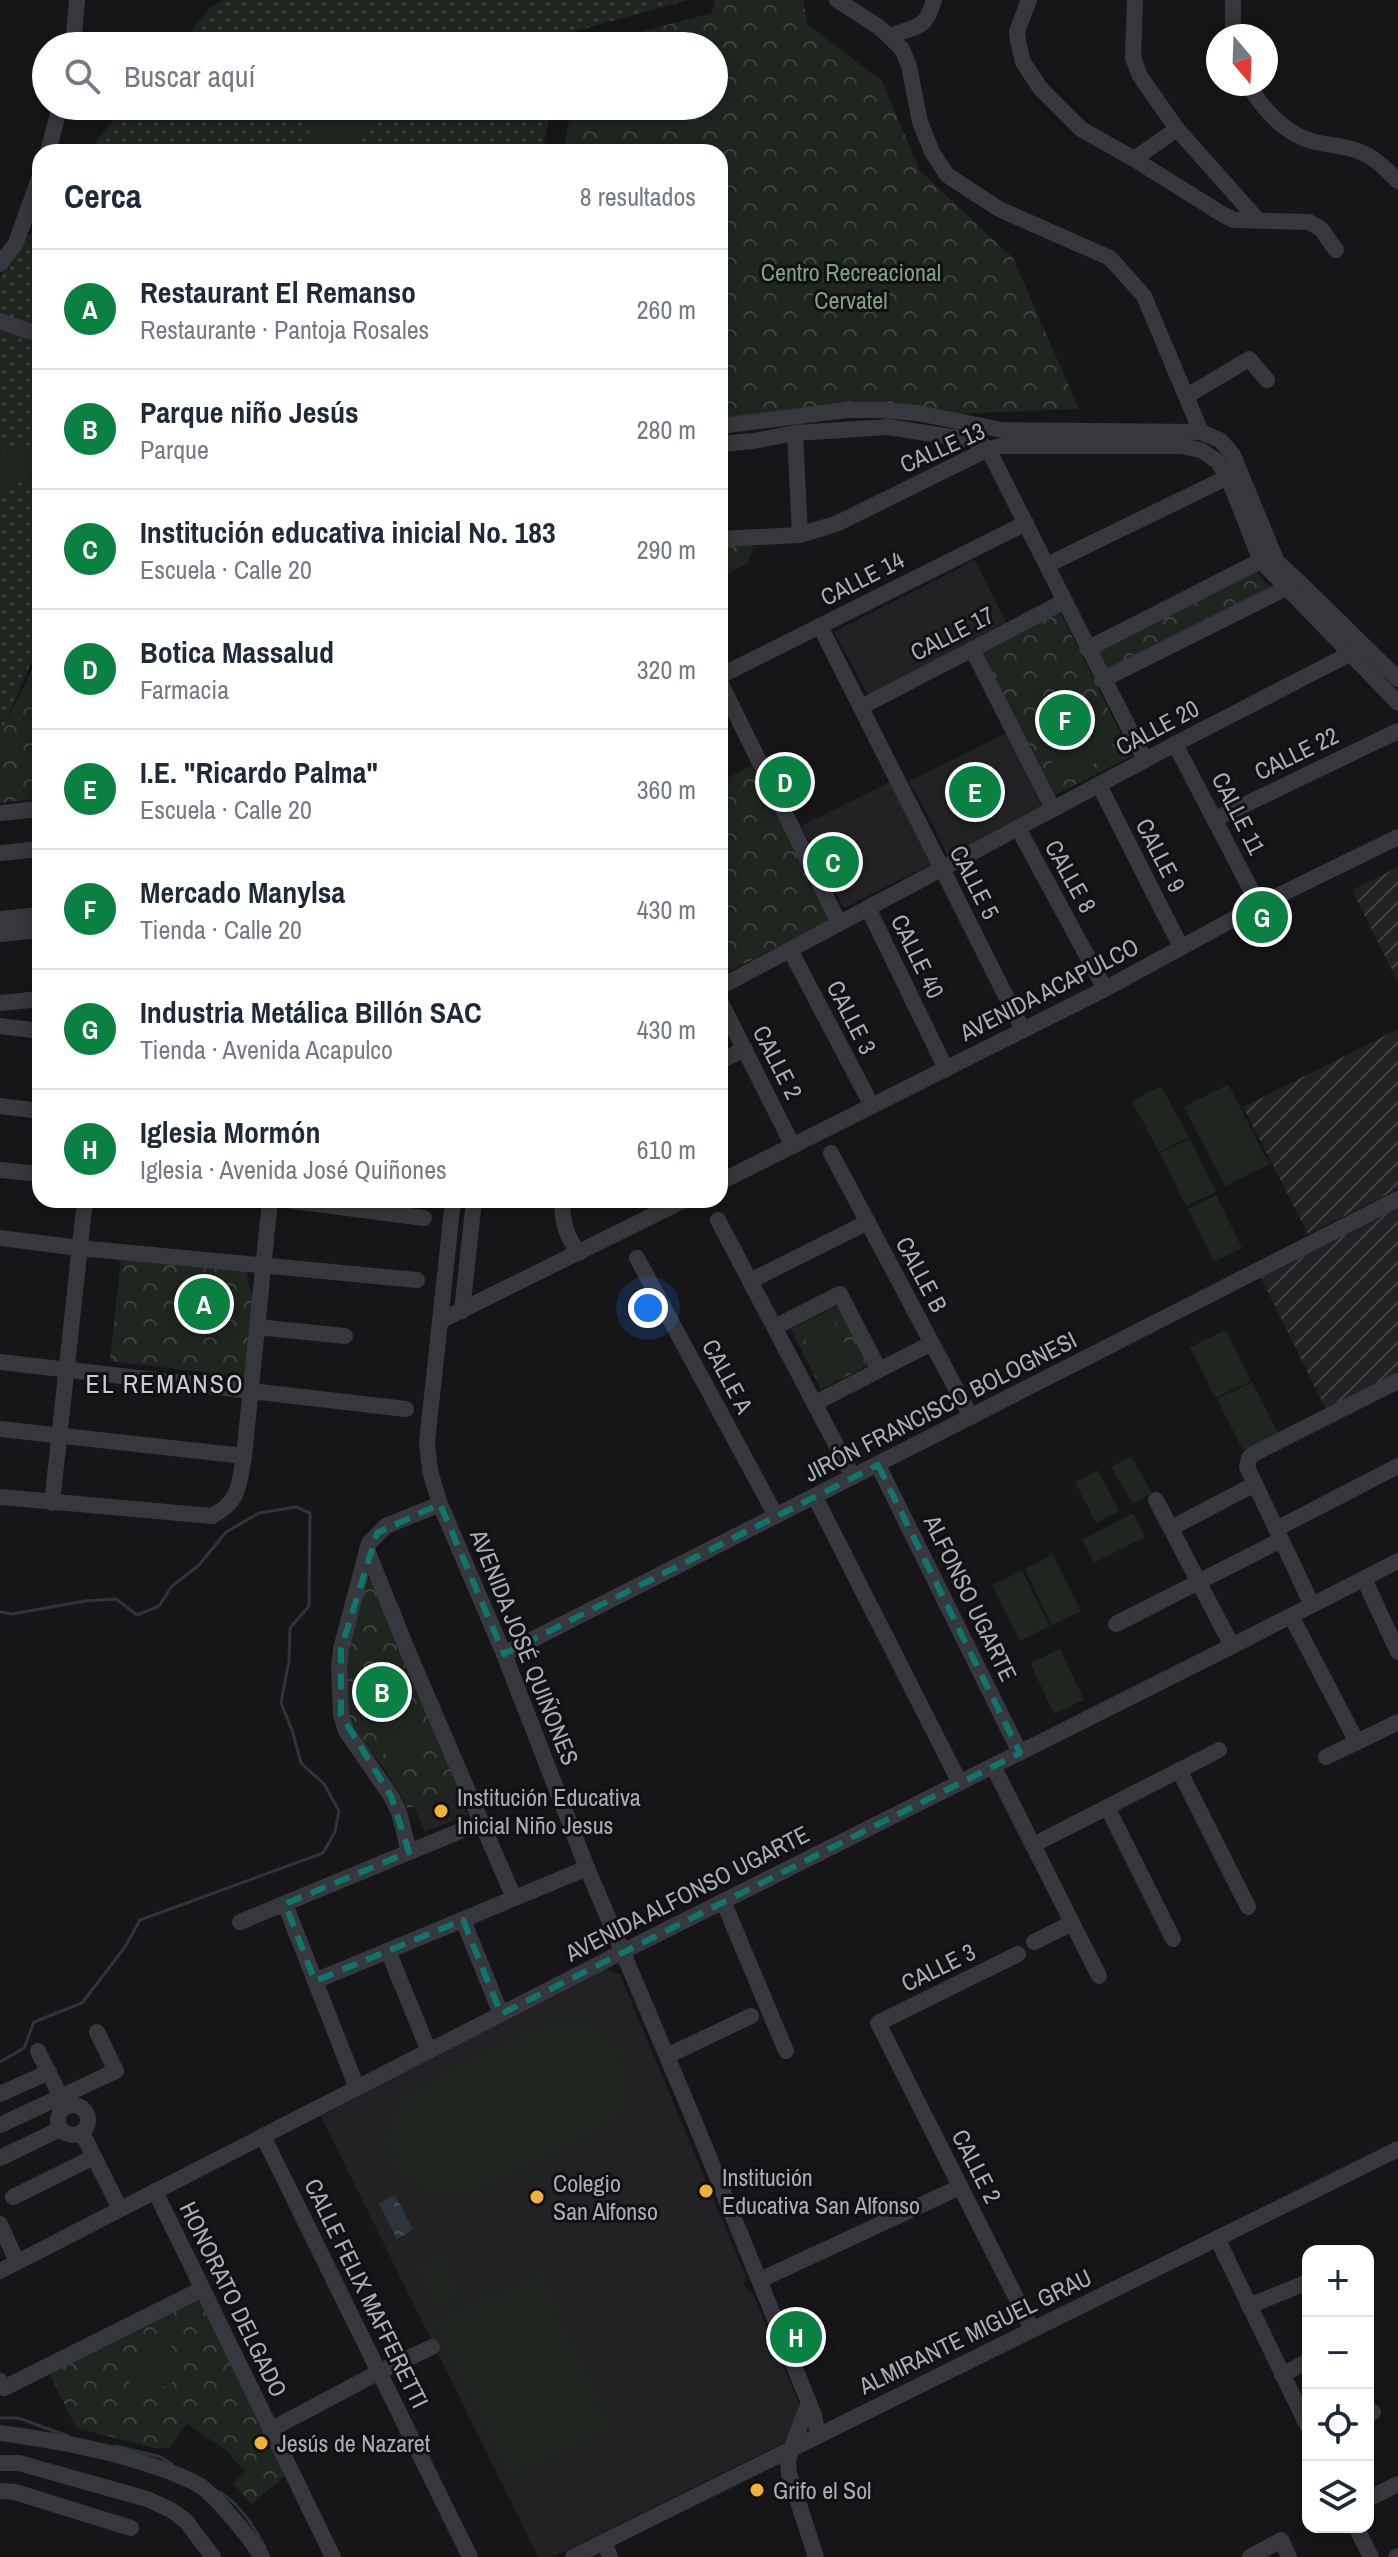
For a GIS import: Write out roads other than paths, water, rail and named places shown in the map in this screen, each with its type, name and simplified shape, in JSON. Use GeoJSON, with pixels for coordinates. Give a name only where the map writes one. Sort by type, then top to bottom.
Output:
{"type":"FeatureCollection","features":[{"type":"Feature","properties":{"kind":"street"},"geometry":{"type":"LineString","coordinates":[[74,32],[77,0]]}},
{"type":"Feature","properties":{"kind":"street"},"geometry":{"type":"LineString","coordinates":[[837,0],[891,36],[902,49],[909,66],[920,122],[932,152],[947,175],[999,209],[1110,258],[1144,296],[1201,432]]}},
{"type":"Feature","properties":{"kind":"street"},"geometry":{"type":"LineString","coordinates":[[891,36],[924,24],[934,0]]}},
{"type":"Feature","properties":{"kind":"street"},"geometry":{"type":"LineString","coordinates":[[1029,0],[1017,31],[1029,73],[1081,129],[1234,220],[1313,224],[1321,229],[1336,250]]}},
{"type":"Feature","properties":{"kind":"street"},"geometry":{"type":"LineString","coordinates":[[1135,0],[1134,64],[1145,84],[1177,129],[1257,219]]}},
{"type":"Feature","properties":{"kind":"street"},"geometry":{"type":"LineString","coordinates":[[1233,0],[1233,24]]}},
{"type":"Feature","properties":{"kind":"street"},"geometry":{"type":"LineString","coordinates":[[1256,96],[1267,111],[1288,129],[1313,141],[1350,148],[1369,156],[1398,181]]}},
{"type":"Feature","properties":{"kind":"street"},"geometry":{"type":"LineString","coordinates":[[50,144],[56,120]]}},
{"type":"Feature","properties":{"kind":"street"},"geometry":{"type":"LineString","coordinates":[[1134,159],[1177,129]]}},
{"type":"Feature","properties":{"kind":"street"},"geometry":{"type":"LineString","coordinates":[[0,264],[16,243],[32,198]]}},
{"type":"Feature","properties":{"kind":"street"},"geometry":{"type":"LineString","coordinates":[[0,321],[32,332]]}},
{"type":"Feature","properties":{"kind":"street"},"geometry":{"type":"LineString","coordinates":[[1187,396],[1249,359],[1267,380]]}},
{"type":"Feature","properties":{"kind":"street"},"geometry":{"type":"LineString","coordinates":[[728,425],[869,410],[917,413],[1002,430],[1201,432],[1220,440],[1233,455],[1234,474],[1267,558],[1277,562],[1293,585],[1358,650],[1398,703]]}},
{"type":"Feature","properties":{"kind":"street"},"geometry":{"type":"LineString","coordinates":[[728,443],[795,433],[888,427],[977,441],[988,449],[1145,760]]}},
{"type":"Feature","properties":{"kind":"street"},"geometry":{"type":"LineString","coordinates":[[795,433],[800,535]]}},
{"type":"Feature","properties":{"kind":"street"},"geometry":{"type":"LineString","coordinates":[[942,435],[953,452],[951,467]]}},
{"type":"Feature","properties":{"kind":"street","name":"CALLE 13"},"geometry":{"type":"LineString","coordinates":[[728,539],[800,535],[838,523],[988,449],[1001,446],[1181,446],[1201,450],[1234,474]]}},
{"type":"Feature","properties":{"kind":"street"},"geometry":{"type":"LineString","coordinates":[[1047,565],[1234,474]]}},
{"type":"Feature","properties":{"kind":"street","name":"CALLE 14"},"geometry":{"type":"LineString","coordinates":[[728,675],[1026,523]]}},
{"type":"Feature","properties":{"kind":"street"},"geometry":{"type":"LineString","coordinates":[[1087,649],[1267,558]]}},
{"type":"Feature","properties":{"kind":"street"},"geometry":{"type":"LineString","coordinates":[[1102,680],[1293,585]]}},
{"type":"Feature","properties":{"kind":"street","name":"CALLE 17"},"geometry":{"type":"LineString","coordinates":[[861,707],[1065,601]]}},
{"type":"Feature","properties":{"kind":"street","name":"CALLE 5"},"geometry":{"type":"LineString","coordinates":[[820,626],[1023,1030]]}},
{"type":"Feature","properties":{"kind":"street"},"geometry":{"type":"LineString","coordinates":[[972,649],[1053,809]]}},
{"type":"Feature","properties":{"kind":"street"},"geometry":{"type":"LineString","coordinates":[[1358,650],[1398,679]]}},
{"type":"Feature","properties":{"kind":"street","name":"CALLE 20"},"geometry":{"type":"LineString","coordinates":[[728,983],[1358,650]]}},
{"type":"Feature","properties":{"kind":"street"},"geometry":{"type":"LineString","coordinates":[[728,695],[839,923]]}},
{"type":"Feature","properties":{"kind":"street","name":"CALLE 22"},"geometry":{"type":"LineString","coordinates":[[1215,819],[1398,731]]}},
{"type":"Feature","properties":{"kind":"street","name":"CALLE 11"},"geometry":{"type":"LineString","coordinates":[[1175,744],[1259,905]]}},
{"type":"Feature","properties":{"kind":"street","name":"CALLE 9"},"geometry":{"type":"LineString","coordinates":[[1099,785],[1181,947]]}},
{"type":"Feature","properties":{"kind":"street"},"geometry":{"type":"LineString","coordinates":[[0,813],[32,810]]}},
{"type":"Feature","properties":{"kind":"street","name":"CALLE 8"},"geometry":{"type":"LineString","coordinates":[[1018,828],[1105,989]]}},
{"type":"Feature","properties":{"kind":"street","name":"AVENIDA ACAPULCO"},"geometry":{"type":"LineString","coordinates":[[728,1178],[1105,989],[1259,905],[1398,837]]}},
{"type":"Feature","properties":{"kind":"street"},"geometry":{"type":"LineString","coordinates":[[0,853],[32,850]]}},
{"type":"Feature","properties":{"kind":"street","name":"CALLE 40"},"geometry":{"type":"LineString","coordinates":[[868,908],[946,1069]]}},
{"type":"Feature","properties":{"kind":"street"},"geometry":{"type":"LineString","coordinates":[[0,919],[32,916]]}},
{"type":"Feature","properties":{"kind":"street"},"geometry":{"type":"LineString","coordinates":[[0,934],[32,931]]}},
{"type":"Feature","properties":{"kind":"street","name":"CALLE 3"},"geometry":{"type":"LineString","coordinates":[[790,950],[872,1106]]}},
{"type":"Feature","properties":{"kind":"street"},"geometry":{"type":"LineString","coordinates":[[0,1003],[32,1000]]}},
{"type":"Feature","properties":{"kind":"street","name":"CALLE 2"},"geometry":{"type":"LineString","coordinates":[[728,1016],[793,1146]]}},
{"type":"Feature","properties":{"kind":"street"},"geometry":{"type":"LineString","coordinates":[[0,1026],[32,1030]]}},
{"type":"Feature","properties":{"kind":"street"},"geometry":{"type":"LineString","coordinates":[[728,1057],[745,1049]]}},
{"type":"Feature","properties":{"kind":"street"},"geometry":{"type":"LineString","coordinates":[[0,1106],[32,1110]]}},
{"type":"Feature","properties":{"kind":"street","name":"CALLE B"},"geometry":{"type":"LineString","coordinates":[[831,1153],[971,1417]]}},
{"type":"Feature","properties":{"kind":"street"},"geometry":{"type":"LineString","coordinates":[[0,1170],[32,1173]]}},
{"type":"Feature","properties":{"kind":"street","name":"JIRÓN FRANCISCO BOLOGNESI"},"geometry":{"type":"LineString","coordinates":[[504,1654],[1398,1199]]}},
{"type":"Feature","properties":{"kind":"street"},"geometry":{"type":"LineString","coordinates":[[52,1503],[84,1208]]}},
{"type":"Feature","properties":{"kind":"street"},"geometry":{"type":"LineString","coordinates":[[0,1497],[212,1516],[227,1508],[237,1492],[244,1456],[269,1208]]}},
{"type":"Feature","properties":{"kind":"street"},"geometry":{"type":"LineString","coordinates":[[347,1208],[424,1218]]}},
{"type":"Feature","properties":{"kind":"street","name":"AVENIDA JOSÉ QUIÑONES"},"geometry":{"type":"LineString","coordinates":[[452,1208],[427,1442],[430,1471],[440,1504],[504,1654],[587,1868],[760,2280],[809,2402],[818,2434]]}},
{"type":"Feature","properties":{"kind":"street"},"geometry":{"type":"LineString","coordinates":[[462,1311],[473,1208]]}},
{"type":"Feature","properties":{"kind":"street"},"geometry":{"type":"LineString","coordinates":[[563,1208],[570,1242],[579,1253]]}},
{"type":"Feature","properties":{"kind":"street"},"geometry":{"type":"LineString","coordinates":[[440,1321],[668,1208]]}},
{"type":"Feature","properties":{"kind":"street"},"geometry":{"type":"LineString","coordinates":[[718,1220],[853,1477]]}},
{"type":"Feature","properties":{"kind":"street"},"geometry":{"type":"LineString","coordinates":[[750,1281],[868,1222]]}},
{"type":"Feature","properties":{"kind":"street"},"geometry":{"type":"LineString","coordinates":[[0,1238],[417,1280]]}},
{"type":"Feature","properties":{"kind":"street","name":"CALLE A"},"geometry":{"type":"LineString","coordinates":[[637,1258],[776,1516]]}},
{"type":"Feature","properties":{"kind":"street"},"geometry":{"type":"LineString","coordinates":[[775,1327],[840,1294],[879,1370]]}},
{"type":"Feature","properties":{"kind":"street"},"geometry":{"type":"LineString","coordinates":[[257,1327],[345,1336]]}},
{"type":"Feature","properties":{"kind":"street"},"geometry":{"type":"LineString","coordinates":[[815,1403],[932,1343]]}},
{"type":"Feature","properties":{"kind":"street"},"geometry":{"type":"LineString","coordinates":[[0,1362],[406,1409]]}},
{"type":"Feature","properties":{"kind":"street"},"geometry":{"type":"LineString","coordinates":[[1312,1605],[1247,1463],[1253,1454],[1398,1381]]}},
{"type":"Feature","properties":{"kind":"street"},"geometry":{"type":"LineString","coordinates":[[0,1429],[244,1456]]}},
{"type":"Feature","properties":{"kind":"street","name":"ALFONSO UGARTE"},"geometry":{"type":"LineString","coordinates":[[878,1465],[1020,1753]]}},
{"type":"Feature","properties":{"kind":"street"},"geometry":{"type":"LineString","coordinates":[[1116,1624],[1199,1582],[1398,1466]]}},
{"type":"Feature","properties":{"kind":"street"},"geometry":{"type":"LineString","coordinates":[[1171,1528],[1255,1484]]}},
{"type":"Feature","properties":{"kind":"street"},"geometry":{"type":"LineString","coordinates":[[815,1497],[960,1783]]}},
{"type":"Feature","properties":{"kind":"street"},"geometry":{"type":"LineString","coordinates":[[1156,1500],[1232,1646]]}},
{"type":"Feature","properties":{"kind":"street"},"geometry":{"type":"LineString","coordinates":[[409,1852],[399,1812],[354,1744],[341,1715],[341,1649],[367,1550],[377,1533],[386,1526],[440,1504]]}},
{"type":"Feature","properties":{"kind":"street"},"geometry":{"type":"LineString","coordinates":[[367,1550],[514,1898]]}},
{"type":"Feature","properties":{"kind":"street","name":"AVENIDA ALFONSO UGARTE"},"geometry":{"type":"LineString","coordinates":[[0,2271],[622,1952],[1398,1561]]}},
{"type":"Feature","properties":{"kind":"street"},"geometry":{"type":"LineString","coordinates":[[1364,1579],[1398,1652]]}},
{"type":"Feature","properties":{"kind":"street"},"geometry":{"type":"LineString","coordinates":[[1291,1616],[1357,1742]]}},
{"type":"Feature","properties":{"kind":"street"},"geometry":{"type":"LineString","coordinates":[[1326,1757],[1398,1722]]}},
{"type":"Feature","properties":{"kind":"street"},"geometry":{"type":"LineString","coordinates":[[1033,1845],[1219,1750]]}},
{"type":"Feature","properties":{"kind":"street"},"geometry":{"type":"LineString","coordinates":[[993,1766],[1099,1976]]}},
{"type":"Feature","properties":{"kind":"street"},"geometry":{"type":"LineString","coordinates":[[1179,1770],[1248,1907]]}},
{"type":"Feature","properties":{"kind":"street"},"geometry":{"type":"LineString","coordinates":[[1107,1807],[1173,1939]]}},
{"type":"Feature","properties":{"kind":"street"},"geometry":{"type":"LineString","coordinates":[[240,1922],[482,1822]]}},
{"type":"Feature","properties":{"kind":"street"},"geometry":{"type":"LineString","coordinates":[[315,1981],[587,1868]]}},
{"type":"Feature","properties":{"kind":"street"},"geometry":{"type":"LineString","coordinates":[[723,1901],[786,2051]]}},
{"type":"Feature","properties":{"kind":"street"},"geometry":{"type":"LineString","coordinates":[[285,1904],[357,2088]]}},
{"type":"Feature","properties":{"kind":"street"},"geometry":{"type":"LineString","coordinates":[[463,1920],[501,2014]]}},
{"type":"Feature","properties":{"kind":"street"},"geometry":{"type":"LineString","coordinates":[[1034,1942],[1072,1923]]}},
{"type":"Feature","properties":{"kind":"street"},"geometry":{"type":"LineString","coordinates":[[388,1951],[429,2051]]}},
{"type":"Feature","properties":{"kind":"street","name":"CALLE 3"},"geometry":{"type":"LineString","coordinates":[[878,2023],[1018,1954]]}},
{"type":"Feature","properties":{"kind":"street"},"geometry":{"type":"LineString","coordinates":[[667,2056],[751,2016]]}},
{"type":"Feature","properties":{"kind":"street","name":"CALLE 2"},"geometry":{"type":"LineString","coordinates":[[878,2023],[1032,2329]]}},
{"type":"Feature","properties":{"kind":"street"},"geometry":{"type":"LineString","coordinates":[[0,2125],[63,2102],[116,2071],[97,2032]]}},
{"type":"Feature","properties":{"kind":"street"},"geometry":{"type":"LineString","coordinates":[[38,2051],[63,2102],[58,2119],[60,2129]]}},
{"type":"Feature","properties":{"kind":"street"},"geometry":{"type":"LineString","coordinates":[[0,2094],[49,2072]]}},
{"type":"Feature","properties":{"kind":"street"},"geometry":{"type":"LineString","coordinates":[[60,2129],[73,2136],[82,2133],[88,2124],[85,2110],[63,2102]]}},
{"type":"Feature","properties":{"kind":"street"},"geometry":{"type":"LineString","coordinates":[[0,2158],[60,2129]]}},
{"type":"Feature","properties":{"kind":"street"},"geometry":{"type":"LineString","coordinates":[[82,2133],[120,2209]]}},
{"type":"Feature","properties":{"kind":"street","name":"CALLE FELIX MAFFERETTI"},"geometry":{"type":"LineString","coordinates":[[263,2136],[470,2557]]}},
{"type":"Feature","properties":{"kind":"street","name":"ALMIRANTE MIGUEL GRAU"},"geometry":{"type":"LineString","coordinates":[[573,2557],[607,2549],[792,2447],[1398,2149]]}},
{"type":"Feature","properties":{"kind":"street"},"geometry":{"type":"LineString","coordinates":[[13,2197],[94,2157]]}},
{"type":"Feature","properties":{"kind":"street"},"geometry":{"type":"LineString","coordinates":[[760,2280],[960,2187]]}},
{"type":"Feature","properties":{"kind":"street","name":"HONORATO DELGADO"},"geometry":{"type":"LineString","coordinates":[[155,2191],[333,2557]]}},
{"type":"Feature","properties":{"kind":"street"},"geometry":{"type":"LineString","coordinates":[[0,2224],[17,2262]]}},
{"type":"Feature","properties":{"kind":"street"},"geometry":{"type":"LineString","coordinates":[[1217,2238],[1302,2415]]}},
{"type":"Feature","properties":{"kind":"street"},"geometry":{"type":"LineString","coordinates":[[1249,2306],[1302,2284]]}},
{"type":"Feature","properties":{"kind":"street"},"geometry":{"type":"LineString","coordinates":[[2,2384],[202,2289]]}},
{"type":"Feature","properties":{"kind":"street"},"geometry":{"type":"LineString","coordinates":[[270,2430],[432,2347]]}},
{"type":"Feature","properties":{"kind":"street"},"geometry":{"type":"LineString","coordinates":[[1282,2375],[1302,2364]]}},
{"type":"Feature","properties":{"kind":"street"},"geometry":{"type":"LineString","coordinates":[[809,2402],[788,2461],[789,2474],[816,2557]]}},
{"type":"Feature","properties":{"kind":"street"},"geometry":{"type":"LineString","coordinates":[[0,2433],[60,2441],[128,2457],[181,2476],[211,2496],[251,2539],[262,2557]]}},
{"type":"Feature","properties":{"kind":"street"},"geometry":{"type":"LineString","coordinates":[[0,2463],[19,2463],[147,2499],[186,2521],[213,2557]]}},
{"type":"Feature","properties":{"kind":"street"},"geometry":{"type":"LineString","coordinates":[[1374,2496],[1398,2484]]}},
{"type":"Feature","properties":{"kind":"street"},"geometry":{"type":"LineString","coordinates":[[0,2491],[15,2492],[131,2528]]}},
{"type":"Feature","properties":{"kind":"street"},"geometry":{"type":"LineString","coordinates":[[1359,2533],[1371,2557]]}},
{"type":"Feature","properties":{"kind":"street"},"geometry":{"type":"LineString","coordinates":[[1250,2557],[1281,2540],[1289,2557]]}},
{"type":"Feature","properties":{"kind":"water"},"geometry":{"type":"Polygon","coordinates":[[[395,2195],[413,2230],[397,2239],[379,2203],[395,2195]]]}},
{"type":"Feature","properties":{"kind":"waterway"},"geometry":{"type":"LineString","coordinates":[[0,1612],[12,1614],[85,1601],[116,1599],[137,1615],[159,1606],[172,1586],[199,1565],[226,1532],[259,1513],[296,1507],[310,1513],[309,1606],[290,1628],[289,1661],[281,1703],[301,1763],[324,1784],[339,1811],[335,1832],[323,1853],[140,1920],[125,1947],[82,2003],[34,2022],[24,2048],[0,2062]]}},
{"type":"Feature","properties":{"kind":"waterway"},"geometry":{"type":"LineString","coordinates":[[0,2418],[18,2418],[68,2436]]}},
{"type":"Feature","properties":{"kind":"waterway"},"geometry":{"type":"LineString","coordinates":[[115,2446],[161,2457],[172,2464]]}},
{"type":"Feature","properties":{"kind":"waterway"},"geometry":{"type":"LineString","coordinates":[[220,2492],[240,2509],[265,2547]]}},
{"type":"Feature","properties":{"kind":"place","name":"Mercado Manylsa"},"geometry":{"type":"Point","coordinates":[1065,720]}},
{"type":"Feature","properties":{"kind":"place","name":"Botica Massalud"},"geometry":{"type":"Point","coordinates":[785,782]}},
{"type":"Feature","properties":{"kind":"place","name":"I.E. \"Ricardo Palma\""},"geometry":{"type":"Point","coordinates":[975,792]}},
{"type":"Feature","properties":{"kind":"place","name":"Institución educativa inicial No. 183"},"geometry":{"type":"Point","coordinates":[833,862]}},
{"type":"Feature","properties":{"kind":"place","name":"Industria Metálica Billón SAC"},"geometry":{"type":"Point","coordinates":[1262,917]}},
{"type":"Feature","properties":{"kind":"place","name":"Restaurant El Remanso"},"geometry":{"type":"Point","coordinates":[204,1304]}},
{"type":"Feature","properties":{"kind":"place","name":"Parque niño Jesús"},"geometry":{"type":"Point","coordinates":[382,1692]}},
{"type":"Feature","properties":{"kind":"place","name":"Institución Educativa Inicial Niño Jesus"},"geometry":{"type":"Point","coordinates":[441,1811]}},
{"type":"Feature","properties":{"kind":"place","name":"Institución Educativa San Alfonso"},"geometry":{"type":"Point","coordinates":[706,2191]}},
{"type":"Feature","properties":{"kind":"place","name":"Colegio San Alfonso"},"geometry":{"type":"Point","coordinates":[537,2197]}},
{"type":"Feature","properties":{"kind":"place","name":"Iglesia Mormón"},"geometry":{"type":"Point","coordinates":[796,2337]}},
{"type":"Feature","properties":{"kind":"place","name":"Jesús de Nazaret"},"geometry":{"type":"Point","coordinates":[261,2443]}},
{"type":"Feature","properties":{"kind":"place","name":"Grifo el Sol"},"geometry":{"type":"Point","coordinates":[757,2490]}},
{"type":"Feature","properties":{"kind":"district","name":"EL REMANSO"},"geometry":{"type":"Point","coordinates":[165,1383]}},
{"type":"Feature","properties":{"kind":"park label","name":"Centro Recreacional Cervatel"},"geometry":{"type":"Point","coordinates":[851,286]}}]}
